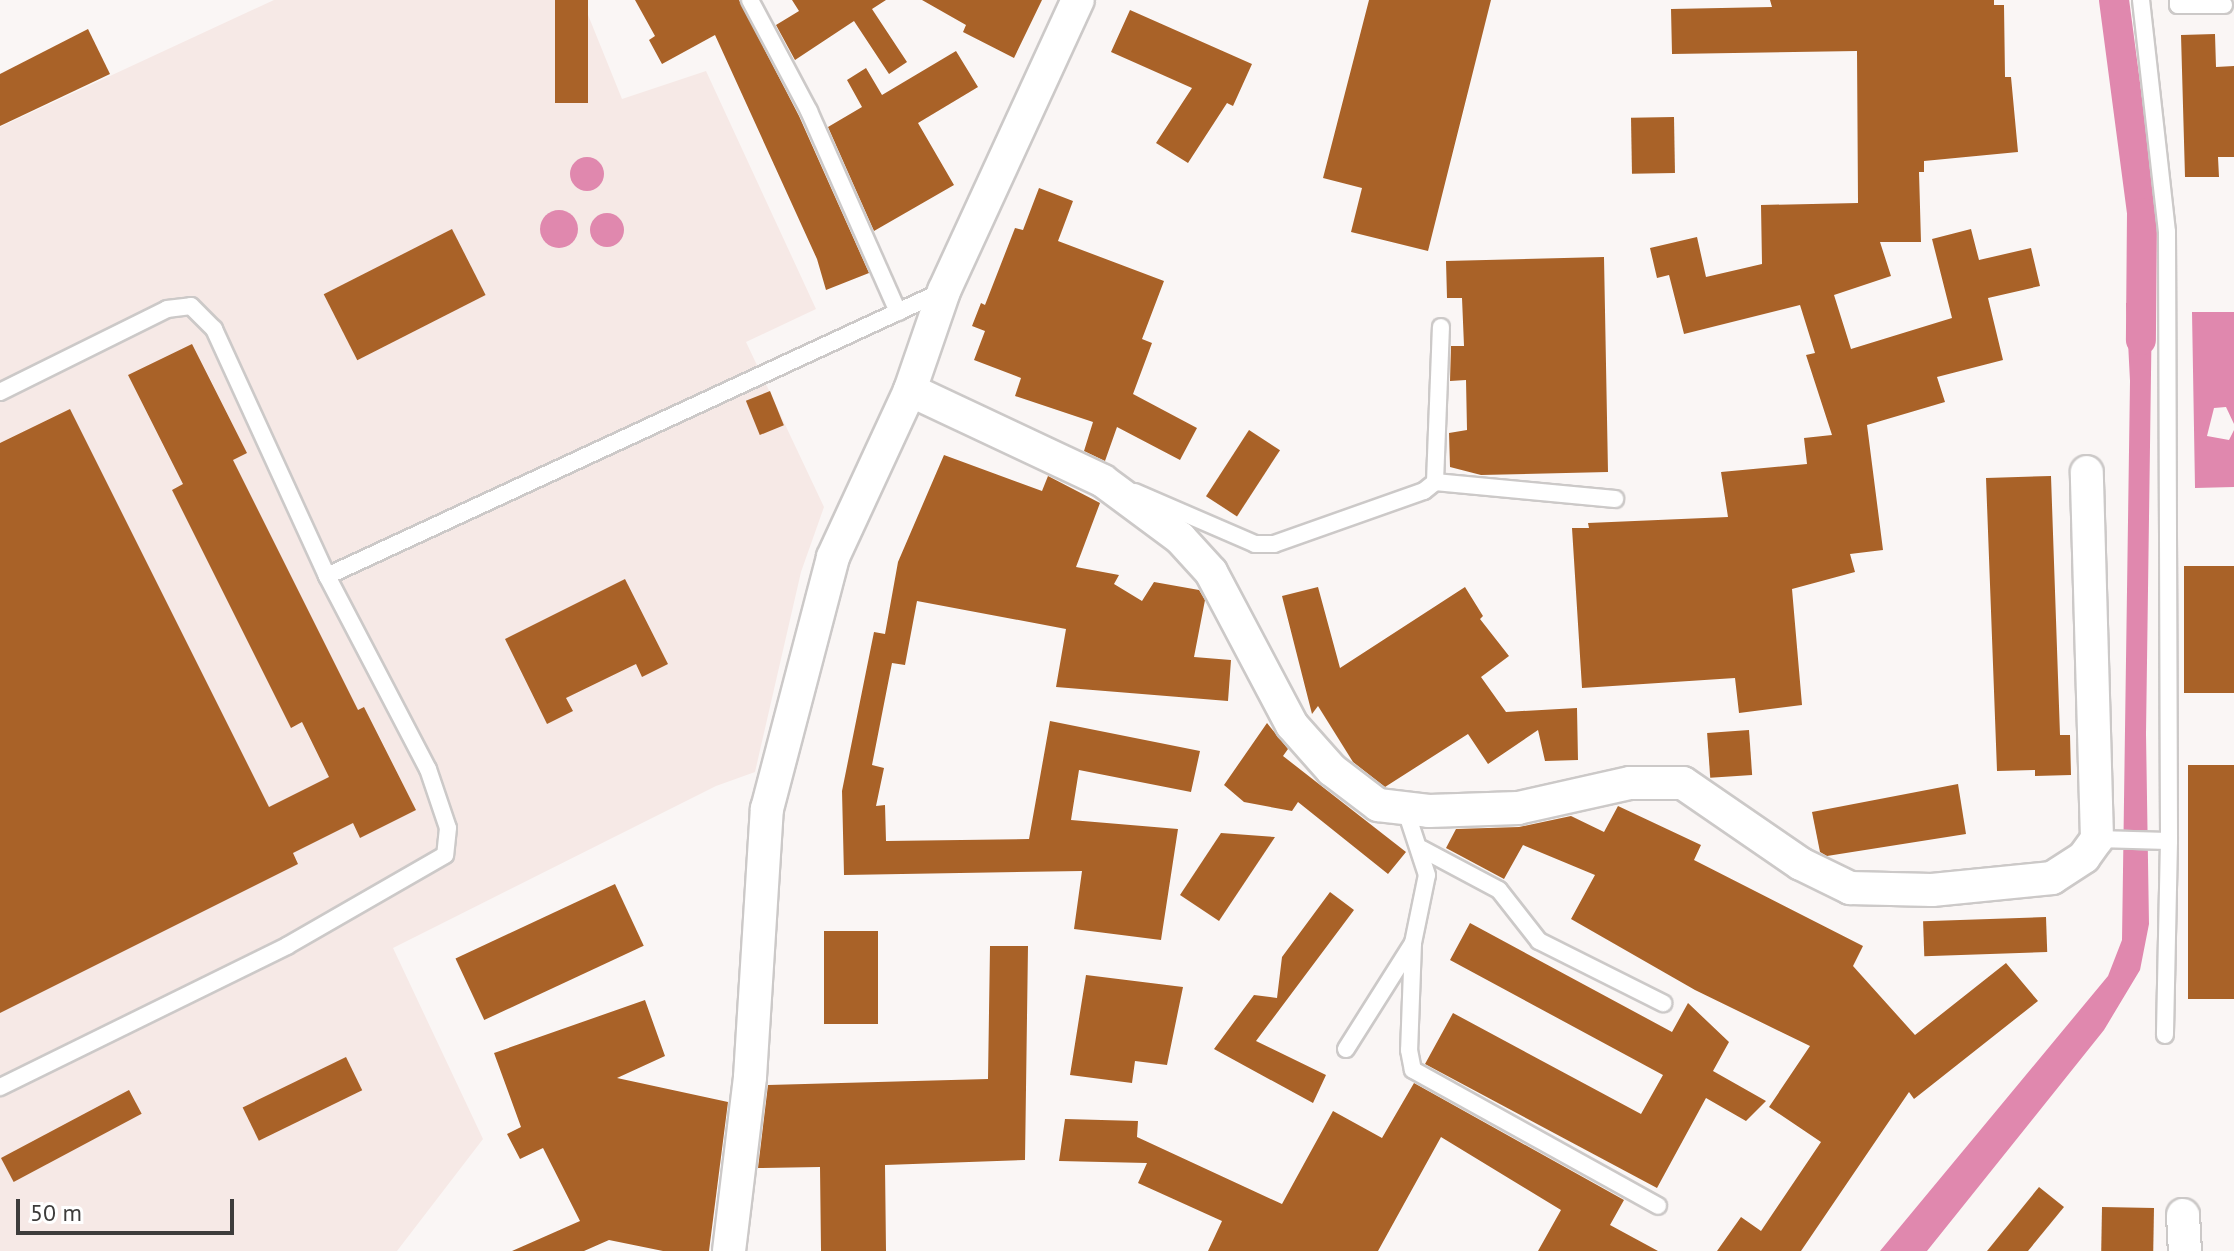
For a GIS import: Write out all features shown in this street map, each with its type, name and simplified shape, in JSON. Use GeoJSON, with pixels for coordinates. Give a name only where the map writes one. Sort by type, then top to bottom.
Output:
{"type":"FeatureCollection","features":[{"type":"Feature","properties":{"kind":"street"},"geometry":{"type":"LineString","coordinates":[[729,1251],[750,1077],[767,809],[833,557],[910,390],[944,291],[1078,0]]}},
{"type":"Feature","properties":{"kind":"street"},"geometry":{"type":"LineString","coordinates":[[910,390],[1103,481],[1180,538],[1211,572],[1292,725],[1332,770],[1378,805],[1405,808],[1518,808],[1630,783],[1683,783],[1801,864],[1850,888],[1932,890],[2052,878],[2108,840],[2087,472]]}},
{"type":"Feature","properties":{"kind":"street"},"geometry":{"type":"LineString","coordinates":[[2183,1215],[2185,1251]]}},
{"type":"Feature","properties":{"kind":"lane"},"geometry":{"type":"LineString","coordinates":[[750,0],[809,111],[898,312]]}},
{"type":"Feature","properties":{"kind":"lane"},"geometry":{"type":"LineString","coordinates":[[2141,0],[2167,232],[2161,841],[2165,1035]]}},
{"type":"Feature","properties":{"kind":"lane"},"geometry":{"type":"LineString","coordinates":[[2178,0],[2178,5],[2224,5]]}},
{"type":"Feature","properties":{"kind":"lane"},"geometry":{"type":"LineString","coordinates":[[327,576],[944,291]]}},
{"type":"Feature","properties":{"kind":"lane"},"geometry":{"type":"LineString","coordinates":[[0,392],[167,309],[191,306],[214,329],[327,576],[428,769],[448,828],[445,855],[287,946],[0,1087]]}},
{"type":"Feature","properties":{"kind":"lane"},"geometry":{"type":"LineString","coordinates":[[1435,482],[1441,327]]}},
{"type":"Feature","properties":{"kind":"lane"},"geometry":{"type":"LineString","coordinates":[[1103,481],[1255,544],[1274,544],[1424,491],[1435,482],[1615,499]]}},
{"type":"Feature","properties":{"kind":"lane"},"geometry":{"type":"LineString","coordinates":[[1405,808],[1422,849],[1427,875],[1413,943],[1409,1050],[1413,1070],[1658,1206]]}},
{"type":"Feature","properties":{"kind":"lane"},"geometry":{"type":"LineString","coordinates":[[2108,840],[2161,841]]}},
{"type":"Feature","properties":{"kind":"lane"},"geometry":{"type":"LineString","coordinates":[[1422,849],[1499,890],[1539,941],[1663,1003]]}},
{"type":"Feature","properties":{"kind":"lane"},"geometry":{"type":"LineString","coordinates":[[1346,1049],[1413,943]]}},
{"type":"Feature","properties":{"kind":"shaded area"},"geometry":{"type":"Polygon","coordinates":[[[274,0],[582,0],[622,99],[706,71],[816,309],[746,342],[824,507],[801,572],[755,772],[716,786],[393,948],[483,1139],[397,1251],[0,1251],[0,127],[274,0]]]}},
{"type":"Feature","properties":{"kind":"shaded area"},"geometry":{"type":"Polygon","coordinates":[[[587,157],[599,162],[604,174],[599,186],[587,191],[575,186],[570,174],[575,162],[587,157]]]}},
{"type":"Feature","properties":{"kind":"shaded area"},"geometry":{"type":"Polygon","coordinates":[[[559,210],[572,216],[578,229],[572,242],[559,248],[546,242],[540,229],[546,216],[559,210]]]}},
{"type":"Feature","properties":{"kind":"shaded area"},"geometry":{"type":"Polygon","coordinates":[[[607,213],[619,218],[624,230],[619,242],[607,247],[595,242],[590,230],[595,218],[607,213]]]}},
{"type":"Feature","properties":{"kind":"shaded area"},"geometry":{"type":"Polygon","coordinates":[[[2152,302],[2146,734],[2149,924],[2140,970],[2104,1030],[1927,1251],[1880,1251],[2108,976],[2122,940],[2130,381],[2126,303],[2152,302]]]}},
{"type":"Feature","properties":{"kind":"shaded area"},"geometry":{"type":"Polygon","coordinates":[[[2192,312],[2234,312],[2234,424],[2226,407],[2214,408],[2207,436],[2229,440],[2234,430],[2234,487],[2195,488],[2192,312]]]}},
{"type":"Feature","properties":{"kind":"building"},"geometry":{"type":"Polygon","coordinates":[[[555,0],[588,0],[588,103],[555,103],[555,0]]]}},
{"type":"Feature","properties":{"kind":"building"},"geometry":{"type":"Polygon","coordinates":[[[635,0],[739,0],[799,116],[869,273],[826,290],[817,259],[715,35],[662,64],[649,40],[655,36],[635,0]]]}},
{"type":"Feature","properties":{"kind":"building"},"geometry":{"type":"Polygon","coordinates":[[[792,0],[886,0],[872,9],[907,62],[889,74],[854,21],[795,60],[776,25],[799,11],[792,0]]]}},
{"type":"Feature","properties":{"kind":"building"},"geometry":{"type":"Polygon","coordinates":[[[922,0],[1042,0],[1014,58],[963,32],[966,25],[922,0]]]}},
{"type":"Feature","properties":{"kind":"building"},"geometry":{"type":"Polygon","coordinates":[[[1369,0],[1491,0],[1428,251],[1351,232],[1362,188],[1323,178],[1369,0]]]}},
{"type":"Feature","properties":{"kind":"building"},"geometry":{"type":"Polygon","coordinates":[[[1770,0],[1994,0],[1994,5],[2004,5],[2005,77],[2011,77],[2018,152],[1924,161],[1924,172],[1919,172],[1921,242],[1880,242],[1891,276],[1834,295],[1851,349],[1952,318],[1932,239],[1971,229],[1979,260],[2031,248],[2040,286],[1988,298],[2003,360],[1937,377],[1945,402],[1867,425],[1883,550],[1850,554],[1855,572],[1792,589],[1802,705],[1739,713],[1735,678],[1582,688],[1572,528],[1589,528],[1588,523],[1728,517],[1721,472],[1807,464],[1804,438],[1832,435],[1806,355],[1815,353],[1800,305],[1684,334],[1669,275],[1657,278],[1650,248],[1697,237],[1706,277],[1762,264],[1761,205],[1858,203],[1857,51],[1672,54],[1671,9],[1772,7],[1770,0]]]}},
{"type":"Feature","properties":{"kind":"building"},"geometry":{"type":"Polygon","coordinates":[[[1130,10],[1252,64],[1233,106],[1227,103],[1188,163],[1156,143],[1192,88],[1111,52],[1130,10]]]}},
{"type":"Feature","properties":{"kind":"building"},"geometry":{"type":"Polygon","coordinates":[[[88,29],[110,74],[0,126],[0,74],[88,29]]]}},
{"type":"Feature","properties":{"kind":"building"},"geometry":{"type":"Polygon","coordinates":[[[2215,34],[2216,67],[2234,66],[2234,157],[2218,157],[2219,177],[2185,177],[2181,35],[2215,34]]]}},
{"type":"Feature","properties":{"kind":"building"},"geometry":{"type":"Polygon","coordinates":[[[956,51],[978,87],[918,123],[954,185],[874,231],[828,127],[862,107],[847,80],[866,68],[882,95],[956,51]]]}},
{"type":"Feature","properties":{"kind":"building"},"geometry":{"type":"Polygon","coordinates":[[[1674,117],[1675,173],[1632,174],[1631,118],[1674,117]]]}},
{"type":"Feature","properties":{"kind":"building"},"geometry":{"type":"Polygon","coordinates":[[[1039,188],[1073,201],[1058,241],[1164,281],[1142,339],[1152,343],[1133,394],[1197,428],[1180,460],[1117,427],[1105,461],[1084,451],[1093,422],[1015,396],[1021,378],[974,360],[985,331],[972,326],[981,303],[985,305],[1015,228],[1023,230],[1039,188]]]}},
{"type":"Feature","properties":{"kind":"building"},"geometry":{"type":"Polygon","coordinates":[[[452,229],[486,295],[357,360],[324,294],[452,229]]]}},
{"type":"Feature","properties":{"kind":"building"},"geometry":{"type":"Polygon","coordinates":[[[1604,257],[1608,472],[1481,475],[1450,467],[1449,433],[1467,430],[1466,380],[1450,381],[1451,346],[1464,346],[1462,298],[1447,298],[1446,261],[1604,257]]]}},
{"type":"Feature","properties":{"kind":"building"},"geometry":{"type":"Polygon","coordinates":[[[192,344],[247,453],[233,460],[358,710],[364,707],[416,810],[360,838],[353,823],[293,853],[298,864],[0,1013],[0,443],[70,409],[269,807],[329,777],[302,722],[291,728],[172,490],[183,484],[128,375],[192,344]]]}},
{"type":"Feature","properties":{"kind":"building"},"geometry":{"type":"Polygon","coordinates":[[[770,391],[784,425],[760,435],[746,401],[770,391]]]}},
{"type":"Feature","properties":{"kind":"building"},"geometry":{"type":"Polygon","coordinates":[[[1249,430],[1280,450],[1237,516],[1206,496],[1249,430]]]}},
{"type":"Feature","properties":{"kind":"building"},"geometry":{"type":"Polygon","coordinates":[[[944,455],[1042,491],[1048,476],[1100,503],[1076,567],[1119,575],[1114,584],[1142,601],[1154,582],[1199,590],[1205,600],[1194,657],[1231,660],[1228,701],[1056,687],[1066,629],[917,601],[905,665],[892,663],[872,765],[884,768],[876,806],[885,805],[886,841],[1029,839],[1050,721],[1200,751],[1191,792],[1079,770],[1071,820],[1178,829],[1161,940],[1074,929],[1082,871],[844,875],[842,791],[874,632],[885,634],[898,562],[944,455]]]}},
{"type":"Feature","properties":{"kind":"building"},"geometry":{"type":"Polygon","coordinates":[[[2051,476],[2060,735],[2070,735],[2071,775],[2035,776],[2035,770],[1997,771],[1986,478],[2051,476]]]}},
{"type":"Feature","properties":{"kind":"building"},"geometry":{"type":"Polygon","coordinates":[[[2184,566],[2234,566],[2234,693],[2184,693],[2184,566]]]}},
{"type":"Feature","properties":{"kind":"building"},"geometry":{"type":"Polygon","coordinates":[[[625,579],[668,664],[642,677],[636,664],[566,698],[573,711],[547,724],[505,639],[625,579]]]}},
{"type":"Feature","properties":{"kind":"building"},"geometry":{"type":"Polygon","coordinates":[[[1318,587],[1340,668],[1465,587],[1483,616],[1480,619],[1509,656],[1481,677],[1506,712],[1577,708],[1578,760],[1545,761],[1538,730],[1488,764],[1468,734],[1385,787],[1353,762],[1318,706],[1312,714],[1282,596],[1318,587]]]}},
{"type":"Feature","properties":{"kind":"building"},"geometry":{"type":"Polygon","coordinates":[[[1267,723],[1288,749],[1283,756],[1406,852],[1388,874],[1298,802],[1292,811],[1244,802],[1224,785],[1267,723]]]}},
{"type":"Feature","properties":{"kind":"building"},"geometry":{"type":"Polygon","coordinates":[[[1749,730],[1752,775],[1710,778],[1707,733],[1749,730]]]}},
{"type":"Feature","properties":{"kind":"building"},"geometry":{"type":"Polygon","coordinates":[[[2188,765],[2234,765],[2234,999],[2188,999],[2188,765]]]}},
{"type":"Feature","properties":{"kind":"building"},"geometry":{"type":"Polygon","coordinates":[[[1958,784],[1966,834],[1827,856],[1820,852],[1812,812],[1958,784]]]}},
{"type":"Feature","properties":{"kind":"building"},"geometry":{"type":"Polygon","coordinates":[[[1618,806],[1701,845],[1694,860],[1863,946],[1853,966],[1915,1035],[2006,963],[2038,1001],[1914,1099],[1909,1092],[1801,1251],[1717,1251],[1741,1217],[1761,1231],[1821,1142],[1769,1107],[1810,1046],[1695,990],[1571,919],[1595,875],[1523,845],[1504,879],[1446,848],[1456,829],[1519,827],[1571,816],[1604,832],[1618,806]]]}},
{"type":"Feature","properties":{"kind":"building"},"geometry":{"type":"Polygon","coordinates":[[[1221,833],[1275,837],[1219,921],[1180,895],[1221,833]]]}},
{"type":"Feature","properties":{"kind":"building"},"geometry":{"type":"Polygon","coordinates":[[[615,884],[644,946],[484,1020],[455,958],[615,884]]]}},
{"type":"Feature","properties":{"kind":"building"},"geometry":{"type":"Polygon","coordinates":[[[1330,892],[1354,910],[1256,1041],[1326,1075],[1313,1103],[1214,1049],[1254,995],[1277,998],[1282,957],[1330,892]]]}},
{"type":"Feature","properties":{"kind":"building"},"geometry":{"type":"Polygon","coordinates":[[[2046,917],[2047,952],[1924,956],[1923,921],[2046,917]]]}},
{"type":"Feature","properties":{"kind":"building"},"geometry":{"type":"Polygon","coordinates":[[[1470,923],[1672,1032],[1688,1003],[1729,1042],[1713,1071],[1766,1101],[1746,1121],[1706,1098],[1657,1188],[1425,1064],[1453,1013],[1641,1114],[1663,1075],[1450,960],[1470,923]]]}},
{"type":"Feature","properties":{"kind":"building"},"geometry":{"type":"Polygon","coordinates":[[[824,931],[878,931],[878,1024],[824,1024],[824,931]]]}},
{"type":"Feature","properties":{"kind":"building"},"geometry":{"type":"Polygon","coordinates":[[[990,946],[1028,946],[1025,1160],[885,1165],[886,1251],[821,1251],[820,1167],[758,1168],[768,1085],[988,1079],[990,946]]]}},
{"type":"Feature","properties":{"kind":"building"},"geometry":{"type":"Polygon","coordinates":[[[1086,975],[1183,987],[1167,1065],[1135,1061],[1132,1083],[1070,1075],[1086,975]]]}},
{"type":"Feature","properties":{"kind":"building"},"geometry":{"type":"Polygon","coordinates":[[[645,1000],[665,1056],[617,1078],[728,1102],[709,1251],[663,1251],[609,1240],[584,1251],[512,1251],[580,1221],[543,1148],[520,1159],[507,1134],[521,1127],[494,1053],[645,1000]]]}},
{"type":"Feature","properties":{"kind":"building"},"geometry":{"type":"Polygon","coordinates":[[[346,1057],[362,1090],[259,1141],[243,1107],[346,1057]]]}},
{"type":"Feature","properties":{"kind":"building"},"geometry":{"type":"Polygon","coordinates":[[[1414,1083],[1624,1200],[1610,1225],[1658,1251],[1538,1251],[1561,1210],[1441,1137],[1378,1251],[1208,1251],[1222,1221],[1138,1183],[1147,1163],[1059,1161],[1065,1119],[1138,1121],[1137,1137],[1282,1204],[1333,1111],[1382,1138],[1414,1083]]]}},
{"type":"Feature","properties":{"kind":"building"},"geometry":{"type":"Polygon","coordinates":[[[129,1090],[142,1114],[14,1182],[1,1158],[129,1090]]]}},
{"type":"Feature","properties":{"kind":"building"},"geometry":{"type":"Polygon","coordinates":[[[2039,1187],[2064,1207],[2028,1251],[1987,1251],[2039,1187]]]}},
{"type":"Feature","properties":{"kind":"building"},"geometry":{"type":"Polygon","coordinates":[[[2102,1207],[2154,1208],[2153,1251],[2101,1251],[2102,1207]]]}},
{"type":"Feature","properties":{"kind":"waterway"},"geometry":{"type":"LineString","coordinates":[[2114,0],[2142,213],[2141,340]]}}]}
